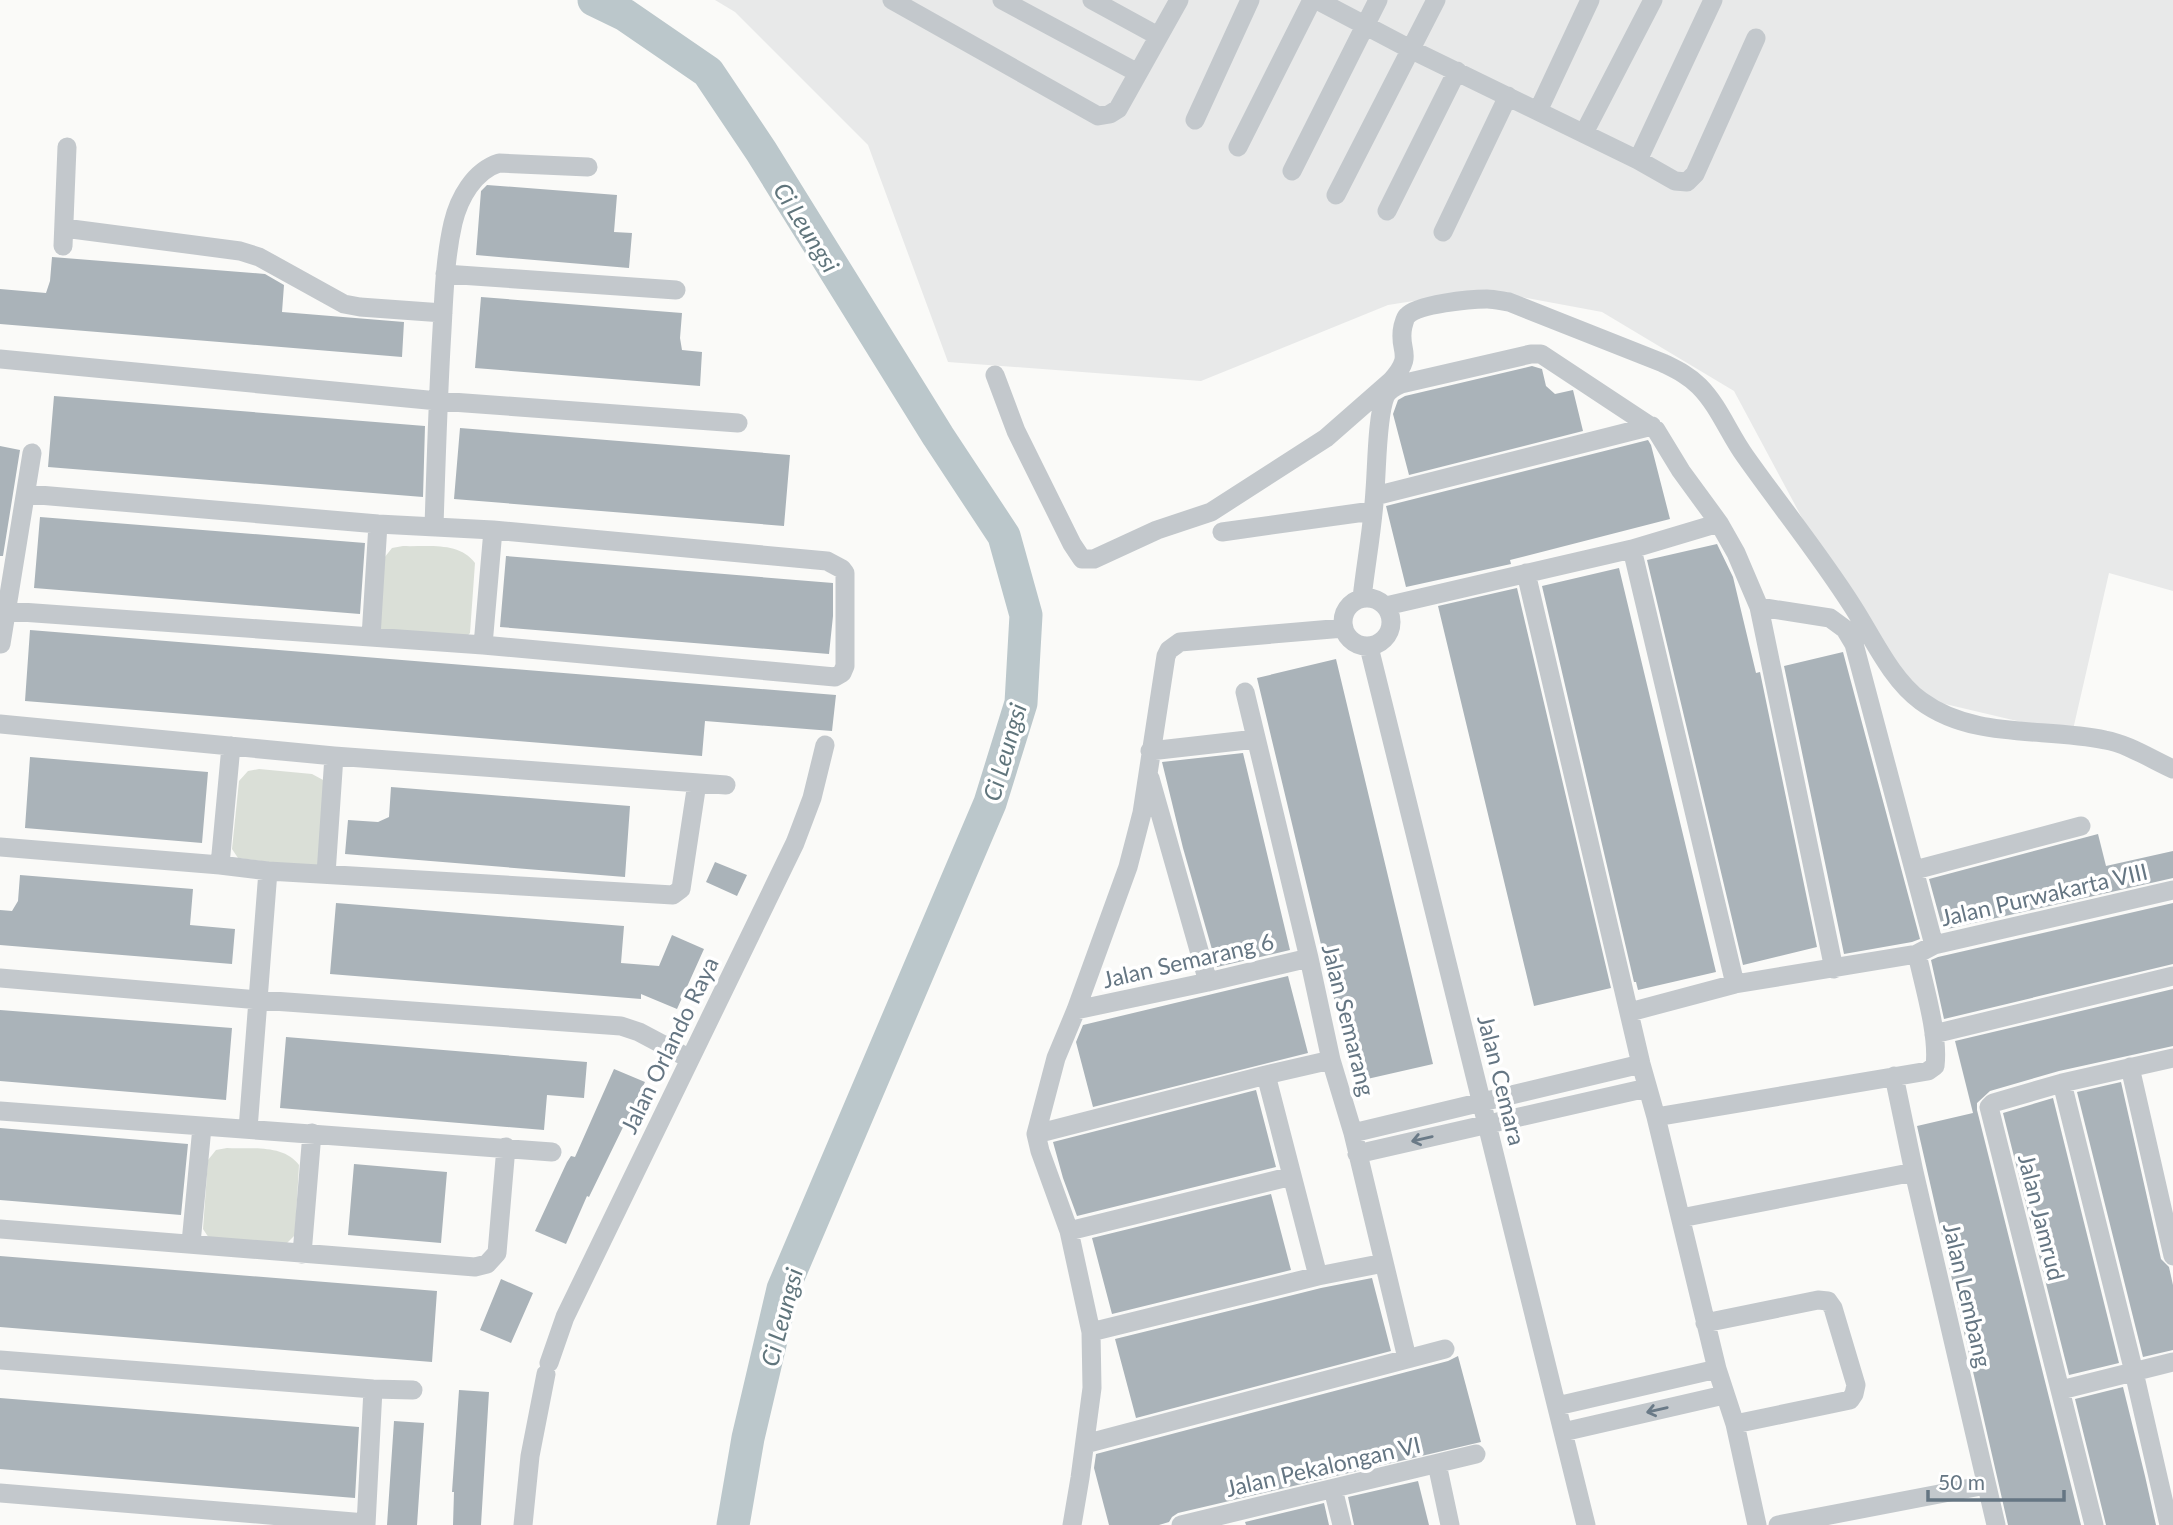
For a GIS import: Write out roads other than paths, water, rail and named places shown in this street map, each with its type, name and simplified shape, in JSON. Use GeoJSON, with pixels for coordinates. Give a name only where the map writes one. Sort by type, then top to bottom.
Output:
{"type":"FeatureCollection","features":[{"type":"Feature","properties":{"kind":"street"},"geometry":{"type":"LineString","coordinates":[[892,0],[1098,116],[1118,109],[1179,0]]}},
{"type":"Feature","properties":{"kind":"street"},"geometry":{"type":"LineString","coordinates":[[1002,0],[1138,73]]}},
{"type":"Feature","properties":{"kind":"street"},"geometry":{"type":"LineString","coordinates":[[1092,0],[1158,36]]}},
{"type":"Feature","properties":{"kind":"street"},"geometry":{"type":"LineString","coordinates":[[1195,120],[1250,0]]}},
{"type":"Feature","properties":{"kind":"street"},"geometry":{"type":"LineString","coordinates":[[1238,147],[1312,0]]}},
{"type":"Feature","properties":{"kind":"street"},"geometry":{"type":"LineString","coordinates":[[1317,0],[1675,181],[1687,181],[1695,174],[1756,38]]}},
{"type":"Feature","properties":{"kind":"street"},"geometry":{"type":"LineString","coordinates":[[1292,171],[1378,0]]}},
{"type":"Feature","properties":{"kind":"street"},"geometry":{"type":"LineString","coordinates":[[1336,195],[1436,0]]}},
{"type":"Feature","properties":{"kind":"street"},"geometry":{"type":"LineString","coordinates":[[1538,111],[1590,0]]}},
{"type":"Feature","properties":{"kind":"street"},"geometry":{"type":"LineString","coordinates":[[1584,133],[1653,0]]}},
{"type":"Feature","properties":{"kind":"street"},"geometry":{"type":"LineString","coordinates":[[1638,160],[1713,0]]}},
{"type":"Feature","properties":{"kind":"street"},"geometry":{"type":"LineString","coordinates":[[1387,211],[1457,71]]}},
{"type":"Feature","properties":{"kind":"street"},"geometry":{"type":"LineString","coordinates":[[1443,232],[1507,96]]}},
{"type":"Feature","properties":{"kind":"street"},"geometry":{"type":"LineString","coordinates":[[67,147],[64,237],[240,251],[258,257],[344,304],[443,313]]}},
{"type":"Feature","properties":{"kind":"street"},"geometry":{"type":"LineString","coordinates":[[434,527],[445,274],[453,223],[458,209],[473,181],[486,167],[499,163],[588,167]]}},
{"type":"Feature","properties":{"kind":"street"},"geometry":{"type":"LineString","coordinates":[[445,274],[676,290]]}},
{"type":"Feature","properties":{"kind":"street"},"geometry":{"type":"LineString","coordinates":[[995,376],[1016,431],[1072,544],[1082,559],[1094,559],[1157,530],[1212,512],[1326,438],[1400,371],[1405,356],[1402,335],[1407,315],[1417,309],[1472,300],[1509,302],[1663,363],[1685,373],[1700,387],[1712,401],[1743,454],[1839,584],[1887,662],[1919,699],[1944,716],[1963,722],[1993,728],[2108,740],[2173,769]]}},
{"type":"Feature","properties":{"kind":"street"},"geometry":{"type":"LineString","coordinates":[[1362,598],[1383,400],[1386,393],[1401,384],[1541,354],[1652,426],[1719,523],[1736,553],[1759,607],[1835,969]]}},
{"type":"Feature","properties":{"kind":"street"},"geometry":{"type":"LineString","coordinates":[[0,359],[438,401],[738,423]]}},
{"type":"Feature","properties":{"kind":"street"},"geometry":{"type":"LineString","coordinates":[[1222,532],[1374,503],[1652,426]]}},
{"type":"Feature","properties":{"kind":"street"},"geometry":{"type":"LineString","coordinates":[[1,643],[32,453]]}},
{"type":"Feature","properties":{"kind":"street"},"geometry":{"type":"LineString","coordinates":[[7,611],[484,645],[835,677],[842,673],[845,666],[845,573],[827,561],[493,530],[378,524],[27,494]]}},
{"type":"Feature","properties":{"kind":"street"},"geometry":{"type":"LineString","coordinates":[[1385,606],[1632,549],[1719,523]]}},
{"type":"Feature","properties":{"kind":"street"},"geometry":{"type":"LineString","coordinates":[[370,637],[378,524]]}},
{"type":"Feature","properties":{"kind":"street"},"geometry":{"type":"LineString","coordinates":[[484,645],[493,530]]}},
{"type":"Feature","properties":{"kind":"street"},"geometry":{"type":"LineString","coordinates":[[1632,549],[1735,984]]}},
{"type":"Feature","properties":{"kind":"street"},"geometry":{"type":"LineString","coordinates":[[1526,573],[1641,1064],[1705,1323],[1724,1395],[1735,1424],[1757,1525]]}},
{"type":"Feature","properties":{"kind":"street"},"geometry":{"type":"LineString","coordinates":[[1362,598],[1375,599],[1385,606],[1391,617],[1391,629],[1384,640],[1370,648],[1350,639],[1344,628],[1344,615],[1351,604],[1362,598]]}},
{"type":"Feature","properties":{"kind":"street"},"geometry":{"type":"LineString","coordinates":[[1656,1117],[1928,1071],[1935,1066],[1934,1034],[1915,870],[1854,644],[1845,629],[1830,618],[1759,607]]}},
{"type":"Feature","properties":{"kind":"street"},"geometry":{"type":"LineString","coordinates":[[1072,1525],[1092,1388],[1091,1332],[1069,1231],[1036,1134],[1056,1058],[1128,867],[1142,813],[1166,656],[1180,642],[1344,628]]}},
{"type":"Feature","properties":{"kind":"street","name":"Jalan Cemara"},"geometry":{"type":"LineString","coordinates":[[1370,648],[1586,1525]]}},
{"type":"Feature","properties":{"kind":"street","name":"Jalan Semarang"},"geometry":{"type":"LineString","coordinates":[[1245,692],[1331,1060],[1353,1132],[1407,1358]]}},
{"type":"Feature","properties":{"kind":"street"},"geometry":{"type":"LineString","coordinates":[[0,724],[334,756],[726,785]]}},
{"type":"Feature","properties":{"kind":"street"},"geometry":{"type":"LineString","coordinates":[[1149,761],[1256,739]]}},
{"type":"Feature","properties":{"kind":"street","name":"Jalan Orlando Raya"},"geometry":{"type":"LineString","coordinates":[[523,1525],[530,1456],[547,1369],[565,1317],[795,843],[813,798],[825,745]]}},
{"type":"Feature","properties":{"kind":"street"},"geometry":{"type":"LineString","coordinates":[[220,865],[231,746]]}},
{"type":"Feature","properties":{"kind":"street"},"geometry":{"type":"LineString","coordinates":[[326,874],[334,756]]}},
{"type":"Feature","properties":{"kind":"street"},"geometry":{"type":"LineString","coordinates":[[1149,761],[1208,982]]}},
{"type":"Feature","properties":{"kind":"street"},"geometry":{"type":"LineString","coordinates":[[0,847],[268,871],[673,895],[681,889],[696,783]]}},
{"type":"Feature","properties":{"kind":"street"},"geometry":{"type":"LineString","coordinates":[[1915,870],[2081,826]]}},
{"type":"Feature","properties":{"kind":"street"},"geometry":{"type":"LineString","coordinates":[[248,1129],[268,871]]}},
{"type":"Feature","properties":{"kind":"street","name":"Jalan Purwakarta VIII"},"geometry":{"type":"LineString","coordinates":[[1630,1012],[1735,984],[1835,969],[1925,950],[2169,891]]}},
{"type":"Feature","properties":{"kind":"street","name":"Jalan Semarang 6"},"geometry":{"type":"LineString","coordinates":[[1076,1010],[1309,958]]}},
{"type":"Feature","properties":{"kind":"street"},"geometry":{"type":"LineString","coordinates":[[1934,1034],[2173,976]]}},
{"type":"Feature","properties":{"kind":"street"},"geometry":{"type":"LineString","coordinates":[[0,978],[621,1026],[639,1032],[690,1059]]}},
{"type":"Feature","properties":{"kind":"street","name":"Jalan Jamrud"},"geometry":{"type":"LineString","coordinates":[[2094,1525],[1989,1107],[1993,1102],[2062,1083],[2173,1058]]}},
{"type":"Feature","properties":{"kind":"street"},"geometry":{"type":"LineString","coordinates":[[1036,1134],[1331,1060]]}},
{"type":"Feature","properties":{"kind":"street"},"geometry":{"type":"LineString","coordinates":[[1353,1132],[1641,1064]]}},
{"type":"Feature","properties":{"kind":"street"},"geometry":{"type":"LineString","coordinates":[[2130,1067],[2173,1256]]}},
{"type":"Feature","properties":{"kind":"street"},"geometry":{"type":"LineString","coordinates":[[1266,1075],[1318,1276]]}},
{"type":"Feature","properties":{"kind":"street","name":"Jalan Lembang"},"geometry":{"type":"LineString","coordinates":[[1894,1076],[1996,1525]]}},
{"type":"Feature","properties":{"kind":"street"},"geometry":{"type":"LineString","coordinates":[[2062,1083],[2169,1525]]}},
{"type":"Feature","properties":{"kind":"street"},"geometry":{"type":"LineString","coordinates":[[1357,1154],[1647,1088]]}},
{"type":"Feature","properties":{"kind":"street"},"geometry":{"type":"LineString","coordinates":[[0,1111],[552,1152]]}},
{"type":"Feature","properties":{"kind":"street"},"geometry":{"type":"LineString","coordinates":[[191,1243],[202,1127]]}},
{"type":"Feature","properties":{"kind":"street"},"geometry":{"type":"LineString","coordinates":[[302,1254],[312,1133]]}},
{"type":"Feature","properties":{"kind":"street"},"geometry":{"type":"LineString","coordinates":[[0,1228],[475,1267],[487,1264],[497,1253],[506,1147]]}},
{"type":"Feature","properties":{"kind":"street"},"geometry":{"type":"LineString","coordinates":[[1681,1218],[1914,1171]]}},
{"type":"Feature","properties":{"kind":"street"},"geometry":{"type":"LineString","coordinates":[[1069,1231],[1292,1176]]}},
{"type":"Feature","properties":{"kind":"street"},"geometry":{"type":"LineString","coordinates":[[1091,1332],[1318,1276],[1384,1263]]}},
{"type":"Feature","properties":{"kind":"street"},"geometry":{"type":"LineString","coordinates":[[1705,1323],[1818,1300],[1828,1301],[1833,1308],[1856,1385],[1850,1400],[1735,1424]]}},
{"type":"Feature","properties":{"kind":"street"},"geometry":{"type":"LineString","coordinates":[[1085,1444],[1445,1349]]}},
{"type":"Feature","properties":{"kind":"street"},"geometry":{"type":"LineString","coordinates":[[0,1360],[413,1390]]}},
{"type":"Feature","properties":{"kind":"street"},"geometry":{"type":"LineString","coordinates":[[2061,1390],[2173,1362]]}},
{"type":"Feature","properties":{"kind":"street"},"geometry":{"type":"LineString","coordinates":[[1557,1406],[1717,1368]]}},
{"type":"Feature","properties":{"kind":"street"},"geometry":{"type":"LineString","coordinates":[[0,1493],[366,1524],[373,1389]]}},
{"type":"Feature","properties":{"kind":"street"},"geometry":{"type":"LineString","coordinates":[[1563,1432],[1724,1395]]}},
{"type":"Feature","properties":{"kind":"street","name":"Jalan Pekalongan VI"},"geometry":{"type":"LineString","coordinates":[[1181,1525],[1233,1519],[1334,1489],[1476,1454]]}},
{"type":"Feature","properties":{"kind":"street"},"geometry":{"type":"LineString","coordinates":[[1437,1464],[1450,1525]]}},
{"type":"Feature","properties":{"kind":"street"},"geometry":{"type":"LineString","coordinates":[[1778,1525],[1986,1485]]}},
{"type":"Feature","properties":{"kind":"street"},"geometry":{"type":"LineString","coordinates":[[1334,1489],[1342,1525]]}},
{"type":"Feature","properties":{"kind":"waterway","name":"Ci Leungsi"},"geometry":{"type":"LineString","coordinates":[[594,0],[625,15],[708,72],[761,151],[938,436],[1004,536],[1026,615],[1021,703],[990,803],[783,1289],[748,1438],[733,1525]]}}]}
